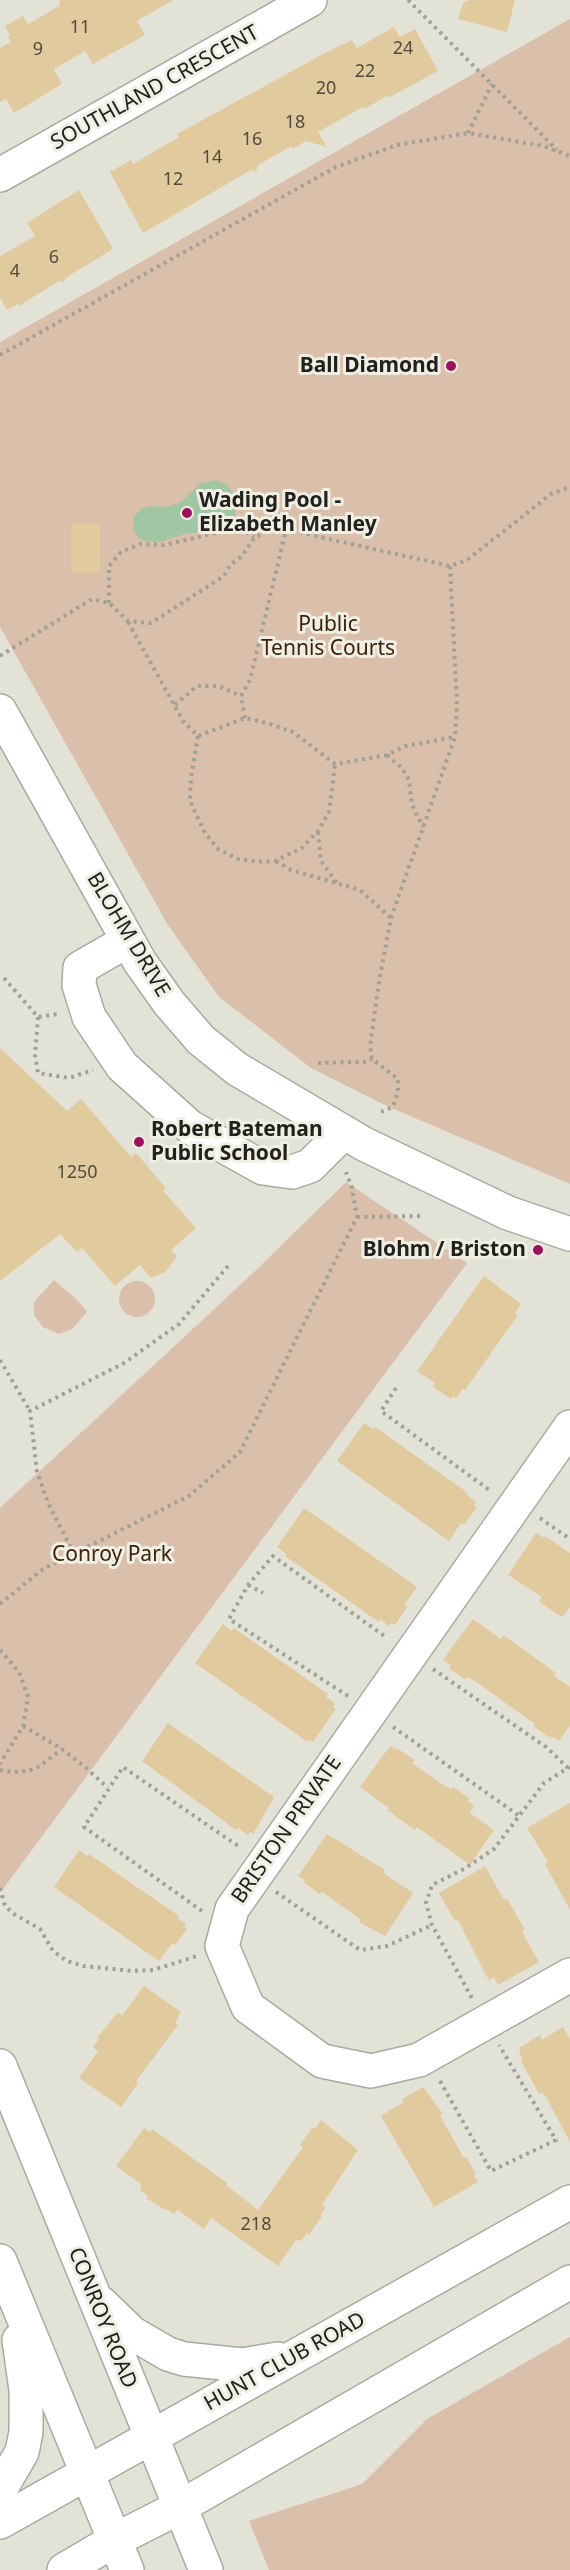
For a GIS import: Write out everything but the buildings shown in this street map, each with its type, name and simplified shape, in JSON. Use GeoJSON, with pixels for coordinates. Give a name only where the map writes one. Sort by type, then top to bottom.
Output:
{"type":"FeatureCollection","features":[{"type":"Feature","properties":{"kind":"main road","name":"SOUTHLAND CRESCENT"},"geometry":{"type":"LineString","coordinates":[[0,176],[310,0]]}},
{"type":"Feature","properties":{"kind":"main road","name":"BLOHM DRIVE"},"geometry":{"type":"LineString","coordinates":[[0,711],[127,941],[169,1002],[201,1040],[237,1069],[344,1132],[508,1214],[570,1234]]}},
{"type":"Feature","properties":{"kind":"main road"},"geometry":{"type":"LineString","coordinates":[[127,941],[80,968],[79,986],[89,1017],[122,1066],[190,1127],[263,1168],[292,1172],[310,1166],[344,1132]]}},
{"type":"Feature","properties":{"kind":"main road","name":"BRISTON PRIVATE"},"geometry":{"type":"LineString","coordinates":[[225,1937],[232,1909],[570,1427]]}},
{"type":"Feature","properties":{"kind":"main road"},"geometry":{"type":"LineString","coordinates":[[225,1937],[248,2007],[322,2061],[371,2071],[426,2056],[570,1975]]}},
{"type":"Feature","properties":{"kind":"main road","name":"CONROY ROAD"},"geometry":{"type":"LineString","coordinates":[[0,2066],[206,2570]]}},
{"type":"Feature","properties":{"kind":"main road","name":"HUNT CLUB ROAD"},"geometry":{"type":"LineString","coordinates":[[0,2522],[570,2202]]}},
{"type":"Feature","properties":{"kind":"main road"},"geometry":{"type":"LineString","coordinates":[[0,2261],[127,2570]]}},
{"type":"Feature","properties":{"kind":"main road"},"geometry":{"type":"LineString","coordinates":[[64,2570],[115,2540],[180,2507],[570,2282]]}},
{"type":"Feature","properties":{"kind":"main road"},"geometry":{"type":"LineString","coordinates":[[0,2490],[22,2452],[28,2412],[13,2293]]}},
{"type":"Feature","properties":{"kind":"main road"},"geometry":{"type":"LineString","coordinates":[[92,2294],[132,2333],[168,2354],[184,2360],[242,2365],[303,2353]]}},
{"type":"Feature","properties":{"kind":"path"},"geometry":{"type":"LineString","coordinates":[[408,0],[560,152]]}},
{"type":"Feature","properties":{"kind":"path"},"geometry":{"type":"LineString","coordinates":[[468,133],[492,84]]}},
{"type":"Feature","properties":{"kind":"path"},"geometry":{"type":"LineString","coordinates":[[0,356],[336,167],[397,146],[468,133],[543,146],[570,156]]}},
{"type":"Feature","properties":{"kind":"path"},"geometry":{"type":"LineString","coordinates":[[128,621],[151,623],[207,588],[224,576],[230,565],[242,556],[254,538],[275,527],[450,566],[467,560],[551,494],[570,487]]}},
{"type":"Feature","properties":{"kind":"path"},"geometry":{"type":"LineString","coordinates":[[109,603],[109,566],[121,552],[140,544],[164,545],[216,533],[235,525],[254,538]]}},
{"type":"Feature","properties":{"kind":"path"},"geometry":{"type":"LineString","coordinates":[[245,718],[241,696],[250,680],[286,530]]}},
{"type":"Feature","properties":{"kind":"path"},"geometry":{"type":"LineString","coordinates":[[381,1112],[393,1107],[398,1092],[398,1079],[372,1059],[370,1046],[391,918],[455,737],[457,706],[450,566]]}},
{"type":"Feature","properties":{"kind":"path"},"geometry":{"type":"LineString","coordinates":[[0,656],[92,599],[109,603],[128,621],[183,721],[198,736]]}},
{"type":"Feature","properties":{"kind":"path"},"geometry":{"type":"LineString","coordinates":[[175,705],[197,686],[219,686],[241,696]]}},
{"type":"Feature","properties":{"kind":"path"},"geometry":{"type":"LineString","coordinates":[[198,736],[245,718],[293,732],[335,764],[387,755],[405,746],[455,737]]}},
{"type":"Feature","properties":{"kind":"path"},"geometry":{"type":"LineString","coordinates":[[198,736],[190,798],[205,833],[218,849],[238,860],[275,861],[297,853],[318,831],[329,812],[335,764]]}},
{"type":"Feature","properties":{"kind":"path"},"geometry":{"type":"LineString","coordinates":[[387,755],[402,768],[409,780],[412,805],[423,828]]}},
{"type":"Feature","properties":{"kind":"path"},"geometry":{"type":"LineString","coordinates":[[318,831],[321,861],[337,884]]}},
{"type":"Feature","properties":{"kind":"path"},"geometry":{"type":"LineString","coordinates":[[275,861],[291,870],[360,890],[391,918]]}},
{"type":"Feature","properties":{"kind":"path"},"geometry":{"type":"LineString","coordinates":[[4,978],[38,1017],[35,1055],[38,1073],[69,1078],[93,1070]]}},
{"type":"Feature","properties":{"kind":"path"},"geometry":{"type":"LineString","coordinates":[[38,1017],[58,1014]]}},
{"type":"Feature","properties":{"kind":"path"},"geometry":{"type":"LineString","coordinates":[[318,1063],[366,1062],[372,1059]]}},
{"type":"Feature","properties":{"kind":"path"},"geometry":{"type":"LineString","coordinates":[[0,1605],[43,1569],[189,1496],[240,1452],[357,1217],[352,1188],[346,1172]]}},
{"type":"Feature","properties":{"kind":"path"},"geometry":{"type":"LineString","coordinates":[[357,1217],[423,1216]]}},
{"type":"Feature","properties":{"kind":"path"},"geometry":{"type":"LineString","coordinates":[[30,1411],[124,1363],[179,1324],[228,1266]]}},
{"type":"Feature","properties":{"kind":"path"},"geometry":{"type":"LineString","coordinates":[[0,1360],[30,1411],[37,1472],[49,1505],[74,1554]]}},
{"type":"Feature","properties":{"kind":"path"},"geometry":{"type":"LineString","coordinates":[[396,1388],[381,1411],[495,1495],[516,1502],[570,1539]]}},
{"type":"Feature","properties":{"kind":"path"},"geometry":{"type":"LineString","coordinates":[[426,2056],[490,2171],[556,2140],[485,2023],[432,1925],[426,1904],[432,1885],[464,1869],[494,1849],[544,1783],[569,1768],[546,1747],[273,1556],[248,1585],[229,1619],[370,1711],[518,1815]]}},
{"type":"Feature","properties":{"kind":"path"},"geometry":{"type":"LineString","coordinates":[[248,1585],[263,1593]]}},
{"type":"Feature","properties":{"kind":"path"},"geometry":{"type":"LineString","coordinates":[[0,1650],[19,1672],[28,1697],[23,1726],[0,1764]]}},
{"type":"Feature","properties":{"kind":"path"},"geometry":{"type":"LineString","coordinates":[[23,1726],[62,1749],[108,1788]]}},
{"type":"Feature","properties":{"kind":"path"},"geometry":{"type":"LineString","coordinates":[[0,1770],[28,1771],[40,1766],[62,1749]]}},
{"type":"Feature","properties":{"kind":"path"},"geometry":{"type":"LineString","coordinates":[[0,1888],[5,1906],[40,1929],[53,1952],[67,1961],[83,1966],[132,1971],[153,1970],[208,1953],[225,1937],[84,1827],[123,1767],[360,1950],[387,1946],[432,1925]]}},
{"type":"Feature","properties":{"kind":"green space","name":"Public Tennis Courts"},"geometry":{"type":"Polygon","coordinates":[[[570,19],[570,1184],[389,1107],[311,1068],[219,997],[168,925],[0,627],[0,342],[570,19]]]}},
{"type":"Feature","properties":{"kind":"green space","name":"Conroy Park"},"geometry":{"type":"Polygon","coordinates":[[[346,1182],[467,1263],[0,1893],[0,1508],[252,1274],[346,1182]]]}},
{"type":"Feature","properties":{"kind":"green space"},"geometry":{"type":"Polygon","coordinates":[[[54,1280],[87,1312],[72,1329],[59,1334],[43,1327],[34,1315],[34,1302],[54,1280]]]}},
{"type":"Feature","properties":{"kind":"green space"},"geometry":{"type":"Polygon","coordinates":[[[137,1281],[150,1286],[155,1299],[150,1312],[137,1317],[124,1312],[119,1299],[124,1286],[137,1281]]]}},
{"type":"Feature","properties":{"kind":"green space"},"geometry":{"type":"Polygon","coordinates":[[[570,2337],[570,2570],[269,2570],[249,2521],[362,2484],[427,2419],[570,2337]]]}},
{"type":"Feature","properties":{"kind":"shaded area","name":"Wading Pool - Elizabeth Manley"},"geometry":{"type":"Polygon","coordinates":[[[216,480],[227,485],[237,503],[235,516],[231,523],[217,530],[185,534],[159,542],[148,542],[138,537],[133,529],[134,517],[141,509],[151,506],[167,507],[181,502],[201,483],[216,480]]]}},
{"type":"Feature","properties":{"kind":"place","name":"Ball Diamond"},"geometry":{"type":"Point","coordinates":[451,366]}},
{"type":"Feature","properties":{"kind":"place","name":"Wading Pool - Elizabeth Manley"},"geometry":{"type":"Point","coordinates":[187,513]}},
{"type":"Feature","properties":{"kind":"place","name":"Robert Bateman Public School"},"geometry":{"type":"Point","coordinates":[139,1142]}},
{"type":"Feature","properties":{"kind":"place","name":"Blohm / Briston"},"geometry":{"type":"Point","coordinates":[538,1250]}}]}
